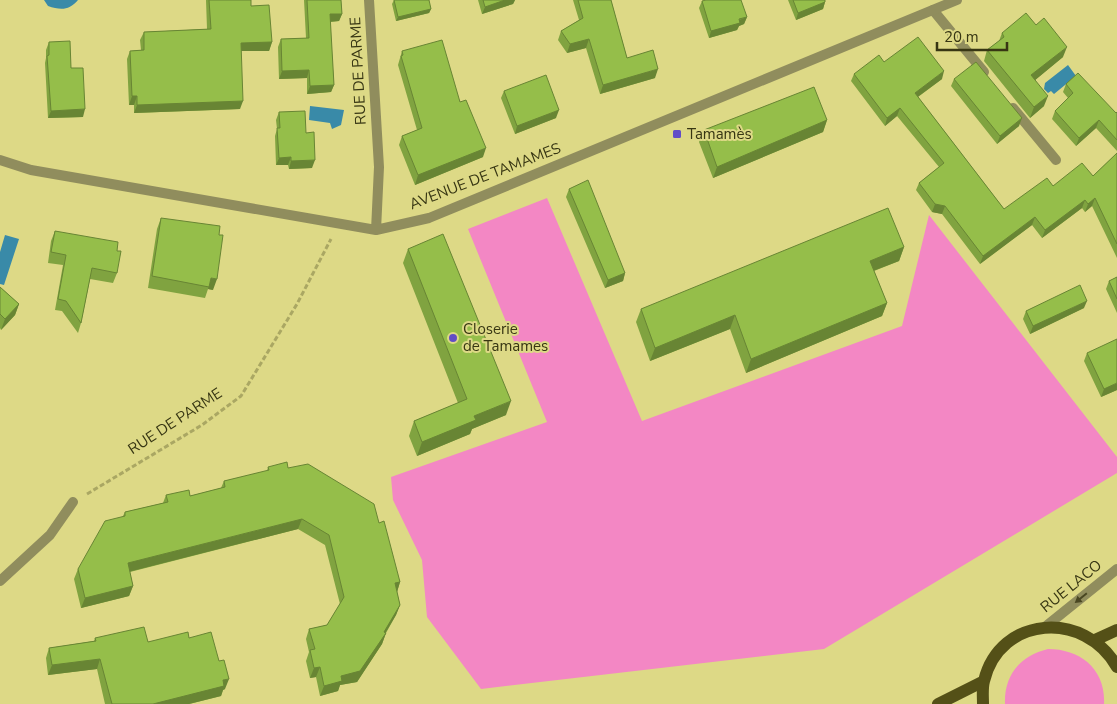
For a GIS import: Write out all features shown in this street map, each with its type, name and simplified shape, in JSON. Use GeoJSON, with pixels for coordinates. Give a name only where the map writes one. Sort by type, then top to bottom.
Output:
{"type":"FeatureCollection","features":[{"type":"Feature","properties":{"kind":"main road"},"geometry":{"type":"LineString","coordinates":[[982,704],[984,681],[992,661],[1006,645],[1024,633],[1045,627],[1071,629],[1095,640],[1110,655],[1117,667]]}},
{"type":"Feature","properties":{"kind":"main road"},"geometry":{"type":"LineString","coordinates":[[1095,640],[1117,630]]}},
{"type":"Feature","properties":{"kind":"main road"},"geometry":{"type":"LineString","coordinates":[[938,704],[984,681]]}},
{"type":"Feature","properties":{"kind":"street","name":"RUE DE PARME"},"geometry":{"type":"LineString","coordinates":[[369,0],[379,167],[376,230]]}},
{"type":"Feature","properties":{"kind":"street","name":"AVENUE DE TAMAMES"},"geometry":{"type":"LineString","coordinates":[[0,160],[32,170],[376,230],[429,218],[957,0]]}},
{"type":"Feature","properties":{"kind":"street"},"geometry":{"type":"LineString","coordinates":[[933,10],[988,77]]}},
{"type":"Feature","properties":{"kind":"street"},"geometry":{"type":"LineString","coordinates":[[1006,100],[1056,160]]}},
{"type":"Feature","properties":{"kind":"street"},"geometry":{"type":"LineString","coordinates":[[0,580],[50,534],[74,502]]}},
{"type":"Feature","properties":{"kind":"street","name":"RUE LACO"},"geometry":{"type":"LineString","coordinates":[[1045,627],[1117,569]]}},
{"type":"Feature","properties":{"kind":"path","name":"RUE DE PARME"},"geometry":{"type":"LineString","coordinates":[[74,502],[202,425],[241,396],[297,304],[339,224]]}},
{"type":"Feature","properties":{"kind":"shaded area"},"geometry":{"type":"Polygon","coordinates":[[[547,198],[642,421],[902,326],[929,215],[1117,457],[1117,473],[824,649],[481,689],[427,617],[422,560],[393,500],[391,477],[547,422],[468,229],[547,198]]]}},
{"type":"Feature","properties":{"kind":"shaded area"},"geometry":{"type":"Polygon","coordinates":[[[1048,649],[1071,653],[1089,663],[1101,681],[1104,704],[1005,704],[1007,684],[1016,668],[1029,656],[1048,649]]]}},
{"type":"Feature","properties":{"kind":"water"},"geometry":{"type":"Polygon","coordinates":[[[44,0],[78,0],[68,8],[60,9],[48,6],[44,0]]]}},
{"type":"Feature","properties":{"kind":"water"},"geometry":{"type":"Polygon","coordinates":[[[1068,65],[1076,76],[1054,94],[1051,91],[1048,93],[1044,89],[1045,83],[1068,65]]]}},
{"type":"Feature","properties":{"kind":"water"},"geometry":{"type":"Polygon","coordinates":[[[310,106],[344,110],[341,125],[332,129],[330,123],[309,120],[310,106]]]}},
{"type":"Feature","properties":{"kind":"water"},"geometry":{"type":"Polygon","coordinates":[[[5,235],[19,239],[4,285],[0,284],[0,252],[5,235]]]}},
{"type":"Feature","properties":{"kind":"building"},"geometry":{"type":"Polygon","coordinates":[[[209,0],[251,0],[251,6],[269,5],[272,42],[241,43],[243,101],[137,105],[137,96],[132,96],[130,51],[144,50],[144,32],[211,29],[209,0]]]}},
{"type":"Feature","properties":{"kind":"building"},"geometry":{"type":"Polygon","coordinates":[[[307,0],[341,0],[342,14],[330,14],[334,85],[310,86],[309,70],[282,71],[281,39],[309,38],[307,0]]]}},
{"type":"Feature","properties":{"kind":"building"},"geometry":{"type":"Polygon","coordinates":[[[394,0],[429,0],[431,9],[398,17],[394,0]]]}},
{"type":"Feature","properties":{"kind":"building"},"geometry":{"type":"Polygon","coordinates":[[[483,0],[505,0],[485,7],[483,0]]]}},
{"type":"Feature","properties":{"kind":"building"},"geometry":{"type":"Polygon","coordinates":[[[578,0],[611,0],[627,58],[653,50],[658,69],[603,85],[589,39],[570,44],[561,31],[583,18],[578,0]]]}},
{"type":"Feature","properties":{"kind":"building"},"geometry":{"type":"Polygon","coordinates":[[[741,0],[747,17],[739,19],[740,23],[711,31],[702,1],[741,0]]]}},
{"type":"Feature","properties":{"kind":"building"},"geometry":{"type":"Polygon","coordinates":[[[793,0],[825,0],[825,2],[798,13],[793,0]]]}},
{"type":"Feature","properties":{"kind":"building"},"geometry":{"type":"Polygon","coordinates":[[[1026,13],[1036,25],[1044,18],[1067,47],[1031,75],[1048,96],[1034,107],[987,50],[1004,37],[1002,33],[1026,13]]]}},
{"type":"Feature","properties":{"kind":"building"},"geometry":{"type":"Polygon","coordinates":[[[918,37],[944,71],[915,93],[1004,209],[1047,178],[1053,186],[1082,163],[1093,176],[1117,153],[1117,244],[1095,198],[1088,204],[1085,200],[1045,230],[1035,217],[983,256],[945,206],[935,204],[919,183],[944,163],[900,108],[887,118],[854,74],[879,55],[884,62],[918,37]]]}},
{"type":"Feature","properties":{"kind":"building"},"geometry":{"type":"Polygon","coordinates":[[[442,40],[460,102],[466,100],[486,148],[418,175],[402,136],[422,128],[401,56],[403,55],[402,51],[442,40]]]}},
{"type":"Feature","properties":{"kind":"building"},"geometry":{"type":"Polygon","coordinates":[[[70,41],[71,68],[83,68],[85,109],[51,111],[47,56],[49,55],[49,42],[70,41]]]}},
{"type":"Feature","properties":{"kind":"building"},"geometry":{"type":"Polygon","coordinates":[[[976,62],[1022,118],[1000,136],[954,79],[976,62]]]}},
{"type":"Feature","properties":{"kind":"building"},"geometry":{"type":"Polygon","coordinates":[[[1078,73],[1117,112],[1117,140],[1099,120],[1079,138],[1055,111],[1073,93],[1066,84],[1078,73]]]}},
{"type":"Feature","properties":{"kind":"building"},"geometry":{"type":"Polygon","coordinates":[[[546,75],[559,110],[517,126],[504,91],[546,75]]]}},
{"type":"Feature","properties":{"kind":"building"},"geometry":{"type":"Polygon","coordinates":[[[814,87],[827,120],[717,167],[704,130],[814,87]]]}},
{"type":"Feature","properties":{"kind":"building"},"geometry":{"type":"Polygon","coordinates":[[[305,111],[306,133],[314,132],[315,160],[291,161],[291,157],[279,158],[277,128],[280,128],[279,112],[305,111]]]}},
{"type":"Feature","properties":{"kind":"building"},"geometry":{"type":"Polygon","coordinates":[[[588,180],[625,273],[608,280],[569,189],[588,180]]]}},
{"type":"Feature","properties":{"kind":"building"},"geometry":{"type":"Polygon","coordinates":[[[888,208],[904,247],[870,261],[887,303],[751,359],[735,315],[655,348],[641,309],[888,208]]]}},
{"type":"Feature","properties":{"kind":"building"},"geometry":{"type":"Polygon","coordinates":[[[161,218],[220,226],[219,235],[223,235],[217,279],[211,278],[209,287],[152,276],[161,218]]]}},
{"type":"Feature","properties":{"kind":"building"},"geometry":{"type":"Polygon","coordinates":[[[55,231],[118,242],[117,251],[121,251],[117,273],[92,268],[81,323],[66,301],[58,299],[66,255],[51,252],[55,231]]]}},
{"type":"Feature","properties":{"kind":"building","name":"Closerie de Tamames"},"geometry":{"type":"Polygon","coordinates":[[[443,234],[511,401],[474,416],[476,420],[422,442],[414,421],[467,399],[408,249],[443,234]]]}},
{"type":"Feature","properties":{"kind":"building"},"geometry":{"type":"Polygon","coordinates":[[[1117,277],[1117,299],[1109,281],[1117,277]]]}},
{"type":"Feature","properties":{"kind":"building"},"geometry":{"type":"Polygon","coordinates":[[[1080,285],[1087,301],[1033,326],[1026,311],[1080,285]]]}},
{"type":"Feature","properties":{"kind":"building"},"geometry":{"type":"Polygon","coordinates":[[[0,287],[19,304],[5,319],[0,314],[0,287]]]}},
{"type":"Feature","properties":{"kind":"building"},"geometry":{"type":"Polygon","coordinates":[[[1117,339],[1117,383],[1104,389],[1087,353],[1117,339]]]}},
{"type":"Feature","properties":{"kind":"building"},"geometry":{"type":"Polygon","coordinates":[[[287,462],[288,468],[308,464],[374,504],[379,523],[384,521],[400,582],[395,583],[400,605],[384,632],[386,633],[360,671],[341,676],[342,681],[324,686],[320,667],[314,668],[310,650],[315,649],[309,629],[327,625],[344,597],[329,535],[302,519],[128,563],[133,586],[85,598],[78,569],[105,521],[125,516],[125,512],[168,502],[166,495],[189,490],[190,496],[225,487],[224,481],[269,470],[268,467],[287,462]]]}},
{"type":"Feature","properties":{"kind":"building"},"geometry":{"type":"Polygon","coordinates":[[[144,627],[148,642],[188,632],[189,638],[211,632],[219,661],[224,660],[229,679],[223,680],[224,686],[153,704],[112,704],[100,659],[52,665],[49,648],[96,641],[95,638],[144,627]]]}},
{"type":"Feature","properties":{"kind":"place","name":"Tamamès"},"geometry":{"type":"Point","coordinates":[677,134]}},
{"type":"Feature","properties":{"kind":"place","name":"Closerie de Tamames"},"geometry":{"type":"Point","coordinates":[453,338]}}]}
